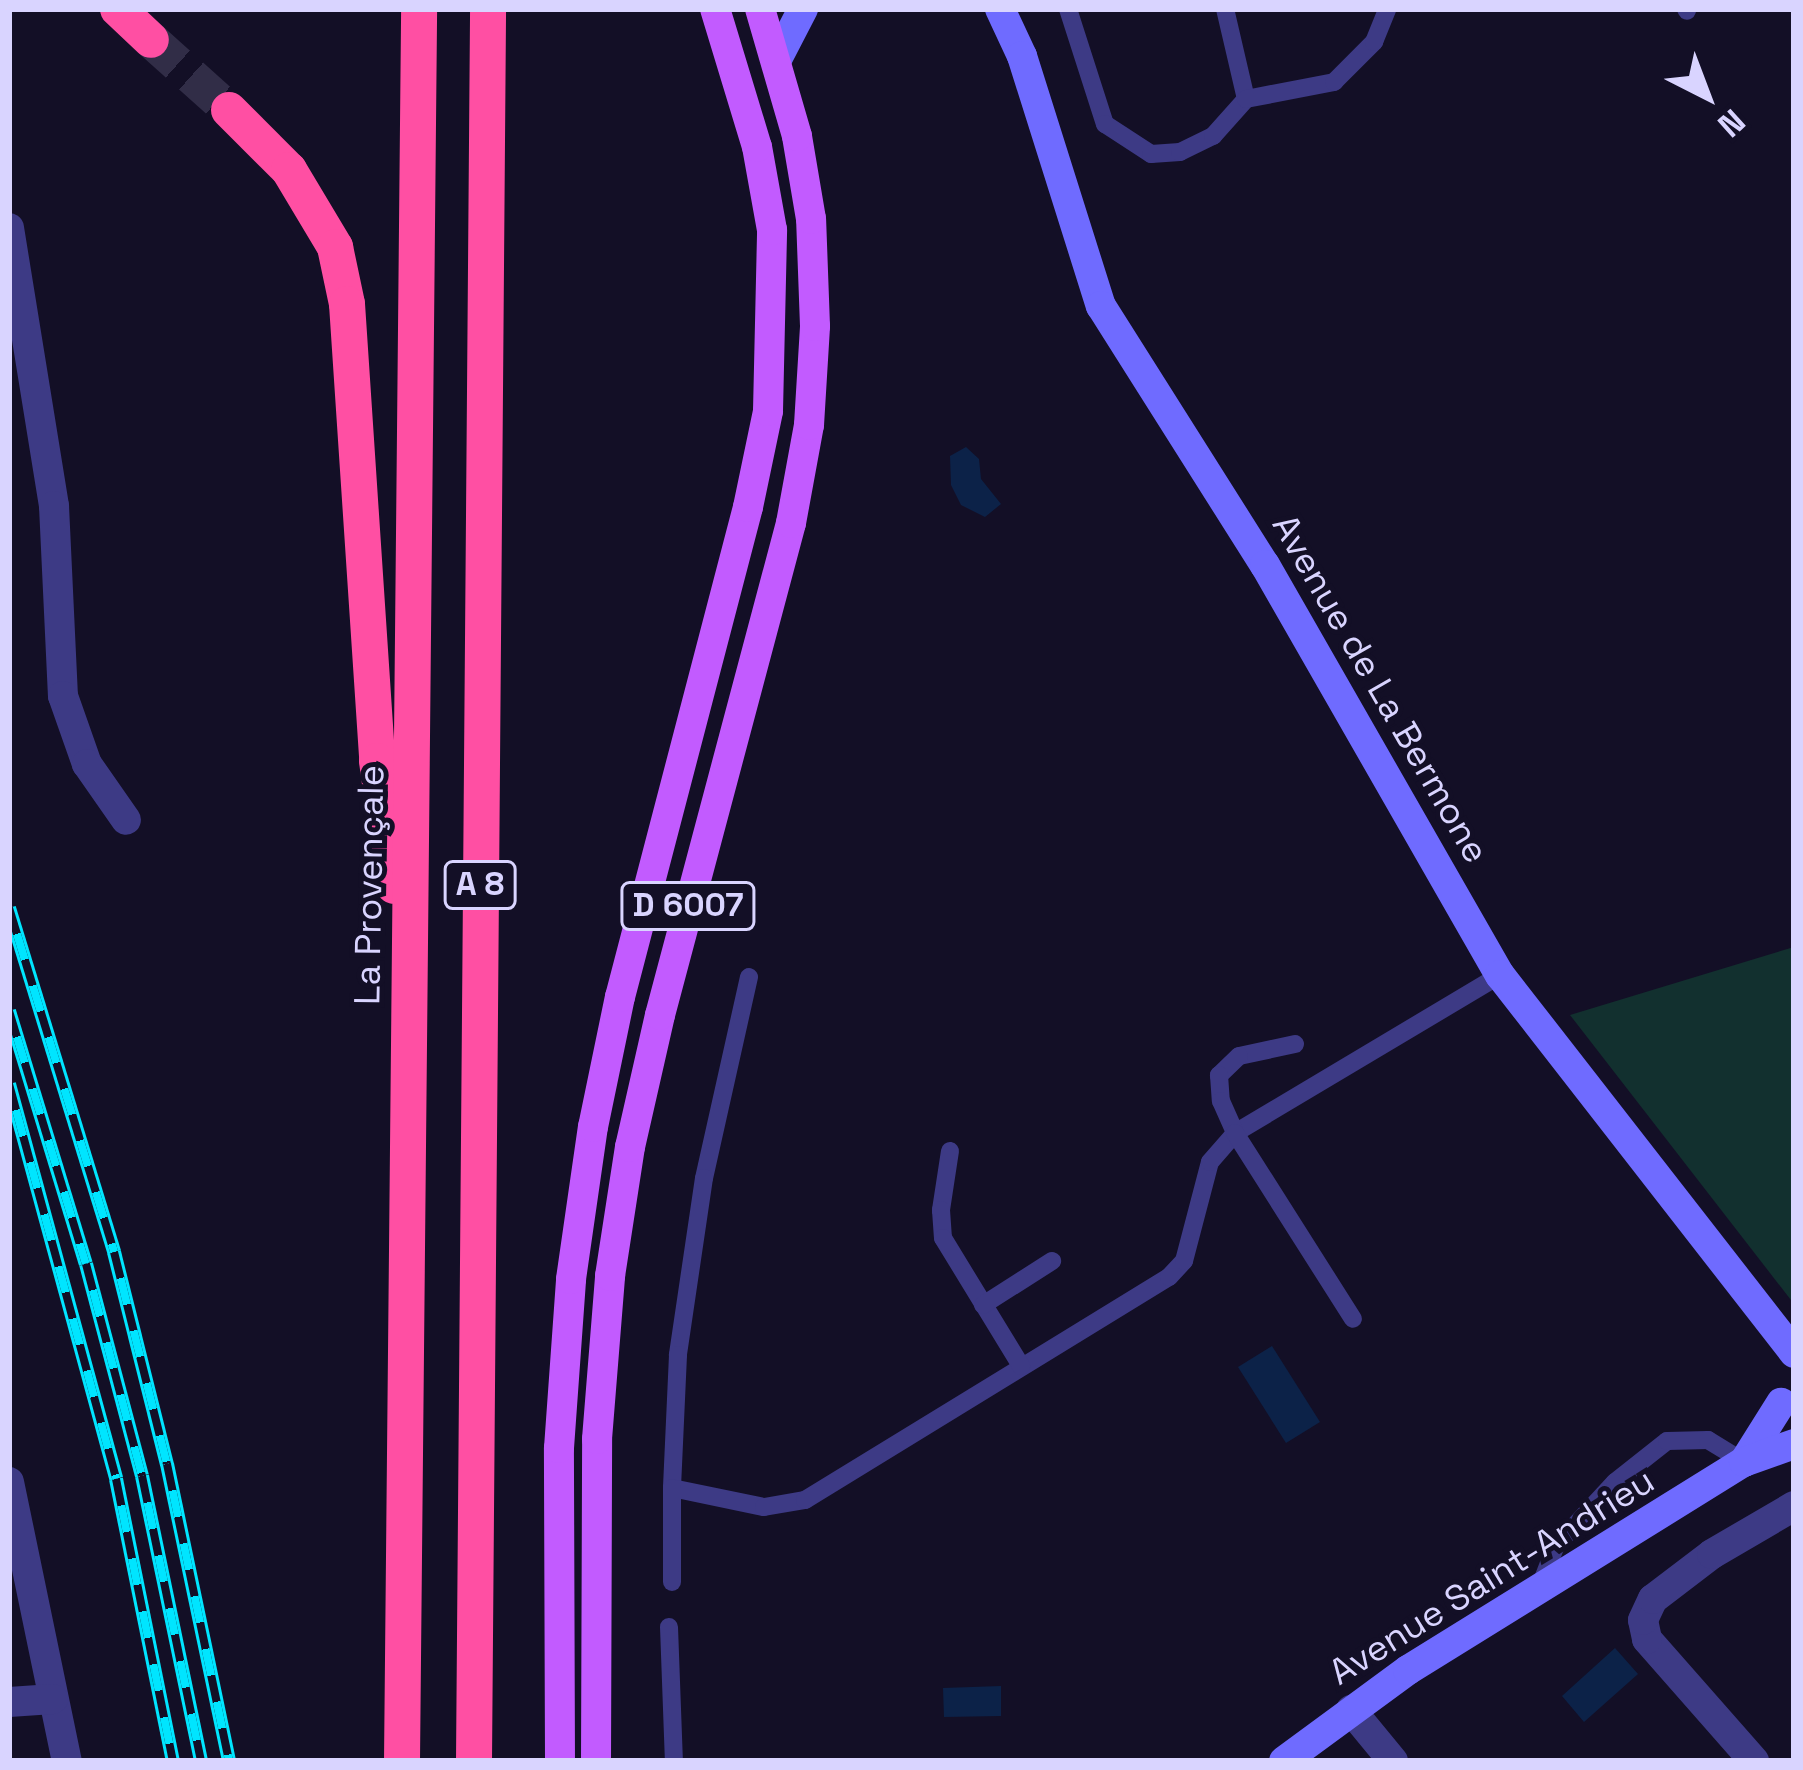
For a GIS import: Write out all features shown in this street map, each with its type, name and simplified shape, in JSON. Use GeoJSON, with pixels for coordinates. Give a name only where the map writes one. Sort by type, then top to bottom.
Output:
{"type":"FeatureCollection","features":[{"type":"Feature","properties":{"kind":"highway"},"geometry":{"type":"LineString","coordinates":[[118,9],[151,40]]}},
{"type":"Feature","properties":{"kind":"highway","name":"La Provençale"},"geometry":{"type":"LineString","coordinates":[[402,1761],[418,9]]}},
{"type":"Feature","properties":{"kind":"highway","name":"A 8"},"geometry":{"type":"LineString","coordinates":[[473,1761],[488,9]]}},
{"type":"Feature","properties":{"kind":"highway"},"geometry":{"type":"LineString","coordinates":[[229,110],[290,170],[335,247],[346,304],[377,761],[410,1008]]}},
{"type":"Feature","properties":{"kind":"main road","name":"D 6007"},"geometry":{"type":"LineString","coordinates":[[560,1761],[559,1448],[571,1279],[593,1127],[620,997],[768,412],[772,230],[757,147],[715,9]]}},
{"type":"Feature","properties":{"kind":"main road","name":"D 6007"},"geometry":{"type":"LineString","coordinates":[[596,1761],[597,1439],[620,1211],[660,1016],[791,523],[809,425],[815,326],[812,219],[760,9]]}},
{"type":"Feature","properties":{"kind":"street"},"geometry":{"type":"LineString","coordinates":[[776,61],[803,9]]}},
{"type":"Feature","properties":{"kind":"street","name":"Avenue de La Bermone"},"geometry":{"type":"LineString","coordinates":[[1000,9],[1022,56],[1102,306],[1265,565],[1500,975],[1794,1353]]}},
{"type":"Feature","properties":{"kind":"street"},"geometry":{"type":"LineString","coordinates":[[9,228],[54,506],[63,696],[87,764],[126,820]]}},
{"type":"Feature","properties":{"kind":"street","name":"Avenue Saint-Andrieu"},"geometry":{"type":"LineString","coordinates":[[1744,1462],[1790,1403]]}},
{"type":"Feature","properties":{"kind":"street","name":"Avenue Saint-Andrieu"},"geometry":{"type":"LineString","coordinates":[[1284,1761],[1351,1710],[1744,1462],[1794,1444]]}},
{"type":"Feature","properties":{"kind":"street"},"geometry":{"type":"LineString","coordinates":[[9,1482],[67,1761]]}},
{"type":"Feature","properties":{"kind":"street"},"geometry":{"type":"LineString","coordinates":[[1754,1761],[1647,1639],[1643,1620],[1652,1599],[1712,1554],[1794,1506]]}},
{"type":"Feature","properties":{"kind":"street"},"geometry":{"type":"LineString","coordinates":[[9,1702],[53,1699]]}},
{"type":"Feature","properties":{"kind":"street"},"geometry":{"type":"LineString","coordinates":[[1351,1710],[1393,1761]]}},
{"type":"Feature","properties":{"kind":"lane"},"geometry":{"type":"LineString","coordinates":[[1068,9],[1105,124],[1127,143],[1151,154],[1180,152],[1213,136],[1246,99],[1334,82],[1375,42],[1388,9]]}},
{"type":"Feature","properties":{"kind":"lane"},"geometry":{"type":"LineString","coordinates":[[1225,9],[1246,99]]}},
{"type":"Feature","properties":{"kind":"lane"},"geometry":{"type":"LineString","coordinates":[[672,1488],[764,1507],[805,1500],[1169,1277],[1184,1261],[1210,1162],[1235,1132],[1500,975]]}},
{"type":"Feature","properties":{"kind":"lane"},"geometry":{"type":"LineString","coordinates":[[672,1582],[678,1355],[700,1200],[749,977]]}},
{"type":"Feature","properties":{"kind":"lane"},"geometry":{"type":"LineString","coordinates":[[1295,1044],[1239,1057],[1220,1075],[1221,1101],[1235,1132],[1353,1319]]}},
{"type":"Feature","properties":{"kind":"lane"},"geometry":{"type":"LineString","coordinates":[[950,1151],[941,1210],[943,1238],[1021,1366]]}},
{"type":"Feature","properties":{"kind":"lane"},"geometry":{"type":"LineString","coordinates":[[983,1305],[1052,1261]]}},
{"type":"Feature","properties":{"kind":"lane"},"geometry":{"type":"LineString","coordinates":[[1538,1594],[1555,1547],[1616,1482],[1667,1441],[1708,1440],[1744,1462]]}},
{"type":"Feature","properties":{"kind":"lane"},"geometry":{"type":"LineString","coordinates":[[669,1628],[674,1761]]}},
{"type":"Feature","properties":{"kind":"green space"},"geometry":{"type":"Polygon","coordinates":[[[1794,947],[1794,1304],[1570,1015],[1794,947]]]}},
{"type":"Feature","properties":{"kind":"water"},"geometry":{"type":"Polygon","coordinates":[[[966,447],[979,459],[981,479],[1001,504],[985,517],[961,505],[951,485],[950,456],[966,447]]]}},
{"type":"Feature","properties":{"kind":"water"},"geometry":{"type":"Polygon","coordinates":[[[1272,1346],[1320,1422],[1286,1443],[1238,1367],[1272,1346]]]}},
{"type":"Feature","properties":{"kind":"water"},"geometry":{"type":"Polygon","coordinates":[[[1615,1648],[1638,1674],[1584,1722],[1562,1696],[1615,1648]]]}},
{"type":"Feature","properties":{"kind":"water"},"geometry":{"type":"Polygon","coordinates":[[[1001,1686],[1001,1716],[944,1717],[943,1688],[1001,1686]]]}},
{"type":"Feature","properties":{"kind":"tunnel"},"geometry":{"type":"LineString","coordinates":[[151,40],[229,110]]}},
{"type":"Feature","properties":{"kind":"railway"},"geometry":{"type":"LineString","coordinates":[[9,908],[114,1252],[167,1464],[229,1761]]}},
{"type":"Feature","properties":{"kind":"railway"},"geometry":{"type":"LineString","coordinates":[[9,1011],[86,1264],[142,1476],[201,1761]]}},
{"type":"Feature","properties":{"kind":"railway"},"geometry":{"type":"LineString","coordinates":[[9,1084],[116,1479],[173,1761]]}}]}
